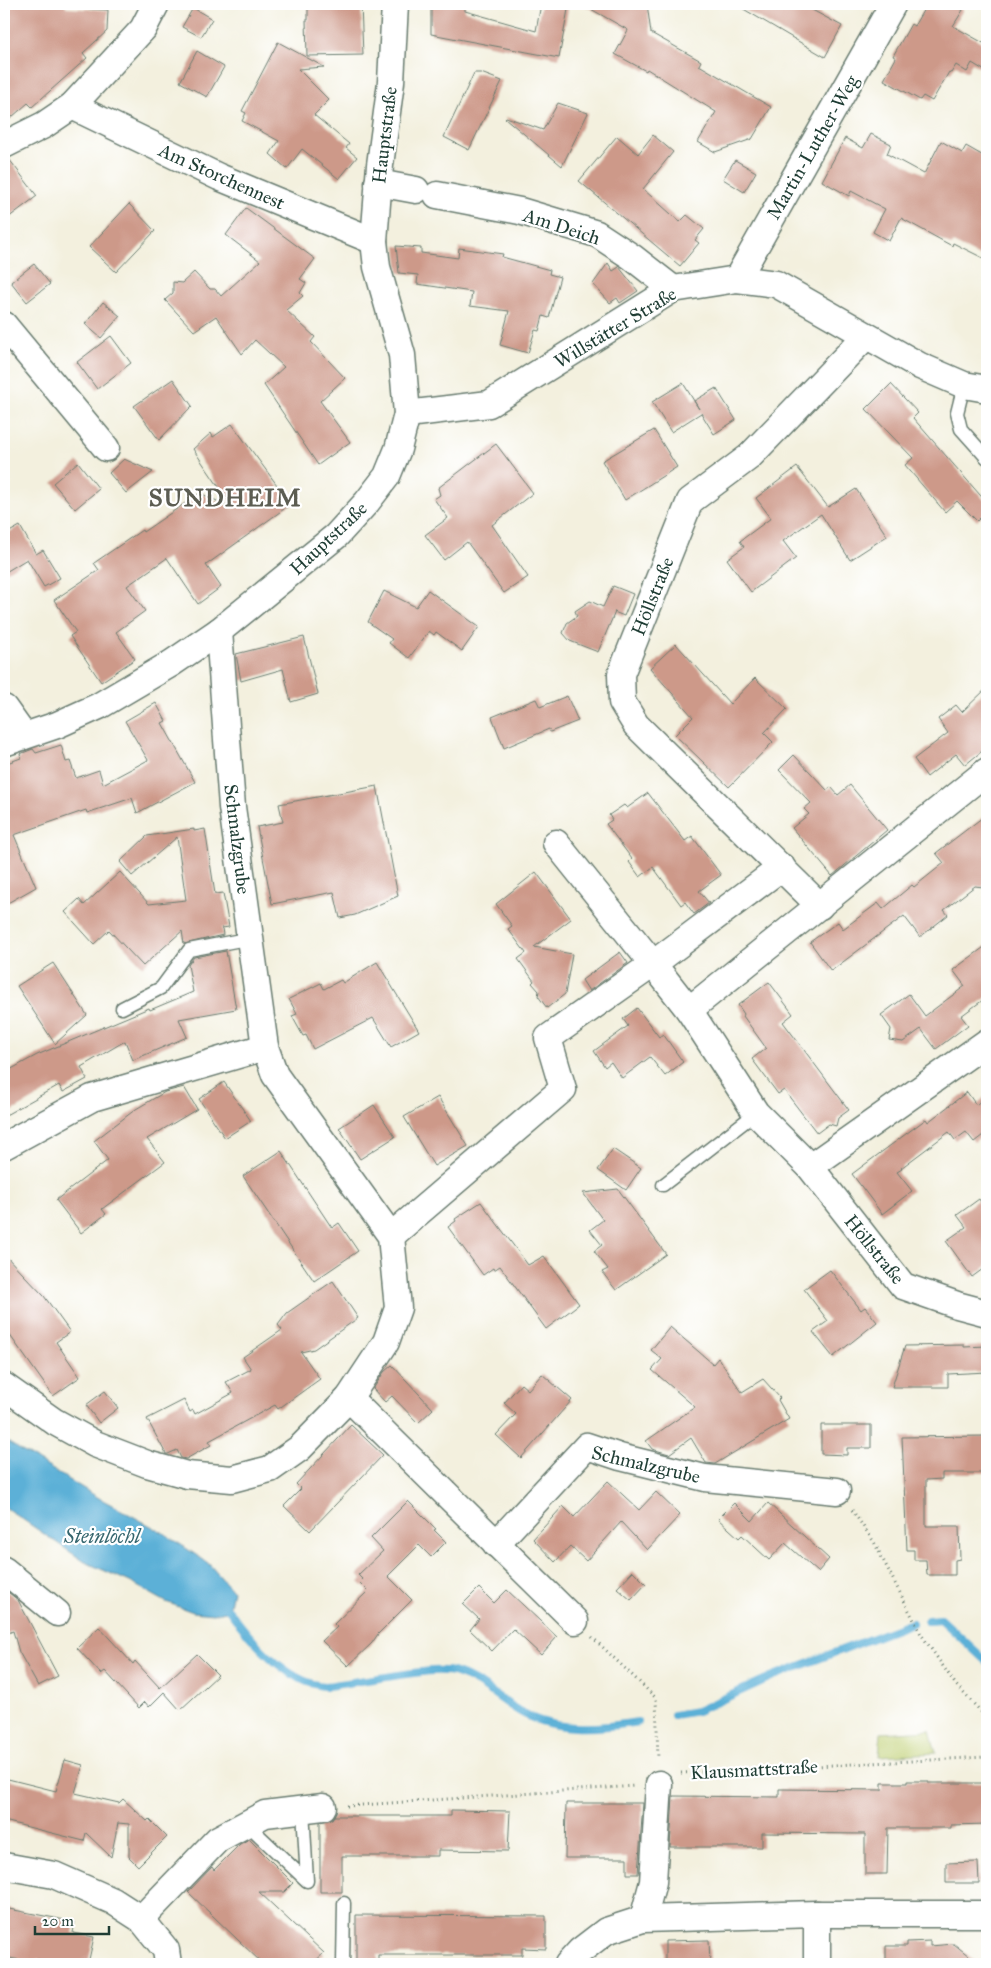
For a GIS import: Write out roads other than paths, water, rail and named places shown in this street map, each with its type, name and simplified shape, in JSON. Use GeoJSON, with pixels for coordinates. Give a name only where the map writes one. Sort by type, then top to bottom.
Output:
{"type":"FeatureCollection","features":[{"type":"Feature","properties":{"kind":"street"},"geometry":{"type":"LineString","coordinates":[[4,144],[44,125],[72,106],[143,29],[156,4]]}},
{"type":"Feature","properties":{"kind":"street","name":"Hauptstraße"},"geometry":{"type":"LineString","coordinates":[[14,740],[57,725],[98,706],[172,663],[219,631],[336,536],[367,502],[387,476],[398,449],[407,414],[402,355],[377,268],[374,240],[378,183],[391,82],[396,4]]}},
{"type":"Feature","properties":{"kind":"street","name":"Martin-Luther-Weg"},"geometry":{"type":"LineString","coordinates":[[737,279],[883,7]]}},
{"type":"Feature","properties":{"kind":"street","name":"Am Storchennest"},"geometry":{"type":"LineString","coordinates":[[72,106],[219,177],[374,240]]}},
{"type":"Feature","properties":{"kind":"street","name":"Am Deich"},"geometry":{"type":"LineString","coordinates":[[378,183],[520,211],[597,234],[632,257],[673,289]]}},
{"type":"Feature","properties":{"kind":"street","name":"Willstätter Straße"},"geometry":{"type":"LineString","coordinates":[[407,414],[489,404],[673,289],[737,279],[776,284],[920,366],[976,387]]}},
{"type":"Feature","properties":{"kind":"street"},"geometry":{"type":"LineString","coordinates":[[4,325],[106,448]]}},
{"type":"Feature","properties":{"kind":"street","name":"Höllstraße"},"geometry":{"type":"LineString","coordinates":[[820,906],[636,725],[622,702],[621,674],[690,501],[750,457],[866,336]]}},
{"type":"Feature","properties":{"kind":"street","name":"Schmalzgrube"},"geometry":{"type":"LineString","coordinates":[[219,631],[232,808],[265,1046],[275,1075],[392,1236]]}},
{"type":"Feature","properties":{"kind":"street"},"geometry":{"type":"LineString","coordinates":[[4,708],[14,740]]}},
{"type":"Feature","properties":{"kind":"street"},"geometry":{"type":"LineString","coordinates":[[689,1010],[987,771]]}},
{"type":"Feature","properties":{"kind":"street","name":"Höllstraße"},"geometry":{"type":"LineString","coordinates":[[556,843],[689,1010],[756,1113],[810,1167],[903,1286],[957,1305],[987,1313]]}},
{"type":"Feature","properties":{"kind":"street"},"geometry":{"type":"LineString","coordinates":[[4,1386],[55,1422],[95,1444],[147,1464],[188,1475],[232,1478],[270,1469],[278,1464],[300,1448],[349,1398],[386,1342],[398,1308],[392,1236],[563,1089],[548,1038],[653,964],[782,867]]}},
{"type":"Feature","properties":{"kind":"street"},"geometry":{"type":"LineString","coordinates":[[810,1167],[987,1042]]}},
{"type":"Feature","properties":{"kind":"street"},"geometry":{"type":"LineString","coordinates":[[4,1146],[92,1098],[265,1046]]}},
{"type":"Feature","properties":{"kind":"street"},"geometry":{"type":"LineString","coordinates":[[349,1398],[576,1621]]}},
{"type":"Feature","properties":{"kind":"street","name":"Schmalzgrube"},"geometry":{"type":"LineString","coordinates":[[496,1544],[587,1446],[620,1457],[705,1478],[837,1491]]}},
{"type":"Feature","properties":{"kind":"street"},"geometry":{"type":"LineString","coordinates":[[4,1570],[57,1613]]}},
{"type":"Feature","properties":{"kind":"street"},"geometry":{"type":"LineString","coordinates":[[642,1919],[652,1882],[659,1784]]}},
{"type":"Feature","properties":{"kind":"street"},"geometry":{"type":"LineString","coordinates":[[141,1919],[218,1839],[265,1814],[313,1808]]}},
{"type":"Feature","properties":{"kind":"street"},"geometry":{"type":"LineString","coordinates":[[4,1866],[54,1875],[113,1901],[141,1919],[166,1950],[168,1964]]}},
{"type":"Feature","properties":{"kind":"street"},"geometry":{"type":"LineString","coordinates":[[817,1964],[818,1914]]}},
{"type":"Feature","properties":{"kind":"street"},"geometry":{"type":"LineString","coordinates":[[568,1964],[580,1951],[606,1931],[642,1919],[818,1914],[987,1914]]}},
{"type":"Feature","properties":{"kind":"lane"},"geometry":{"type":"LineString","coordinates":[[976,387],[956,413],[961,429],[987,458]]}},
{"type":"Feature","properties":{"kind":"lane"},"geometry":{"type":"LineString","coordinates":[[122,1008],[161,988],[189,950],[251,938]]}},
{"type":"Feature","properties":{"kind":"lane"},"geometry":{"type":"LineString","coordinates":[[663,1185],[756,1113]]}},
{"type":"Feature","properties":{"kind":"lane"},"geometry":{"type":"LineString","coordinates":[[247,1824],[307,1881],[313,1808]]}},
{"type":"Feature","properties":{"kind":"lane"},"geometry":{"type":"LineString","coordinates":[[343,1964],[344,1903]]}},
{"type":"Feature","properties":{"kind":"water","name":"Steinlöchl"},"geometry":{"type":"Polygon","coordinates":[[[4,1440],[99,1498],[162,1532],[208,1563],[233,1591],[229,1610],[213,1614],[193,1612],[166,1602],[130,1582],[85,1562],[6,1508],[4,1506],[4,1440]]]}},
{"type":"Feature","properties":{"kind":"waterway"},"geometry":{"type":"LineString","coordinates":[[229,1610],[258,1646],[270,1657],[296,1677],[310,1683],[327,1686],[420,1672],[450,1672],[472,1680],[514,1708],[543,1722],[574,1727],[638,1722]]}},
{"type":"Feature","properties":{"kind":"waterway"},"geometry":{"type":"LineString","coordinates":[[928,1620],[941,1619],[987,1662]]}},
{"type":"Feature","properties":{"kind":"waterway"},"geometry":{"type":"LineString","coordinates":[[674,1715],[697,1711],[771,1677],[912,1623]]}},
{"type":"Feature","properties":{"kind":"district","name":"SUNDHEIM"},"geometry":{"type":"Point","coordinates":[225,498]}}]}
